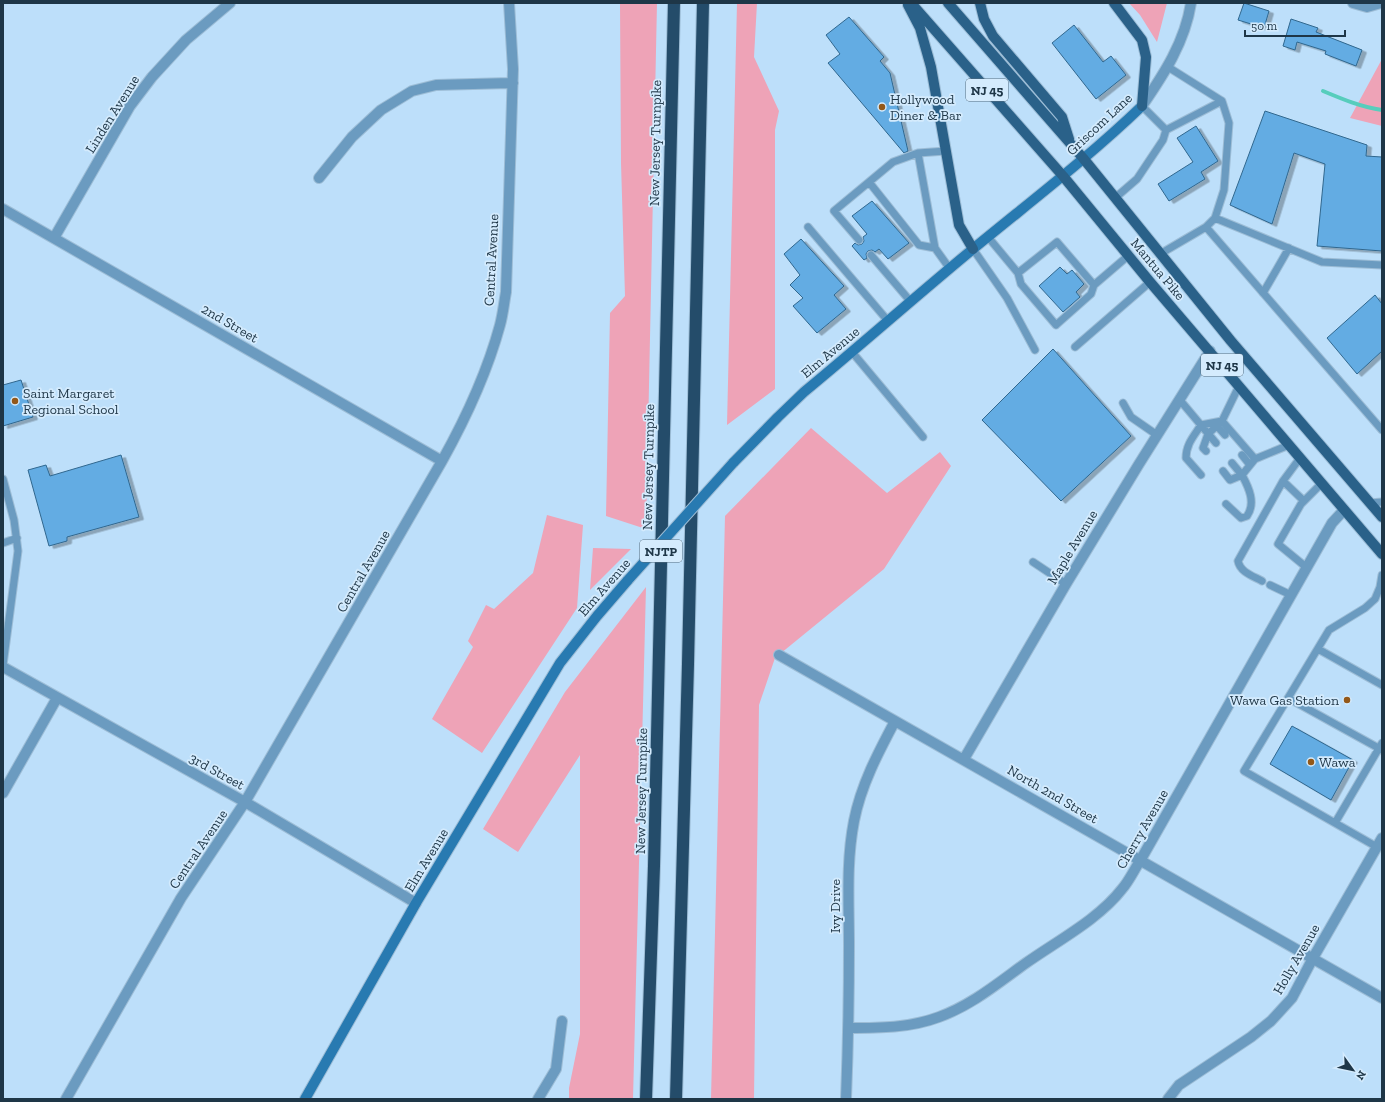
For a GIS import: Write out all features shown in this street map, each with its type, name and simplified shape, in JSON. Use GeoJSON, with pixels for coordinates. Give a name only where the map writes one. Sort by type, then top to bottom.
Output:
{"type":"FeatureCollection","features":[{"type":"Feature","properties":{"kind":"highway","name":"New Jersey Turnpike"},"geometry":{"type":"LineString","coordinates":[[646,1099],[654,866],[674,3]]}},
{"type":"Feature","properties":{"kind":"highway","name":"NJTP"},"geometry":{"type":"LineString","coordinates":[[676,1099],[703,3]]}},
{"type":"Feature","properties":{"kind":"main road"},"geometry":{"type":"LineString","coordinates":[[907,3],[920,28],[931,67],[959,225],[973,249]]}},
{"type":"Feature","properties":{"kind":"main road","name":"Mantua Pike"},"geometry":{"type":"LineString","coordinates":[[911,3],[1062,176],[1150,282],[1382,554]]}},
{"type":"Feature","properties":{"kind":"main road","name":"Mantua Pike"},"geometry":{"type":"LineString","coordinates":[[948,3],[1083,158],[1231,342],[1382,518]]}},
{"type":"Feature","properties":{"kind":"main road"},"geometry":{"type":"LineString","coordinates":[[980,3],[984,19],[994,36],[1062,117],[1070,143]]}},
{"type":"Feature","properties":{"kind":"main road"},"geometry":{"type":"LineString","coordinates":[[1114,3],[1142,40],[1146,57],[1142,106]]}},
{"type":"Feature","properties":{"kind":"main road","name":"Griscom Lane"},"geometry":{"type":"LineString","coordinates":[[1062,176],[1122,126],[1142,106]]}},
{"type":"Feature","properties":{"kind":"main road","name":"Elm Avenue"},"geometry":{"type":"LineString","coordinates":[[309,1098],[416,903],[560,663],[597,616],[733,463],[799,397],[973,249],[1062,176]]}},
{"type":"Feature","properties":{"kind":"street","name":"Linden Avenue"},"geometry":{"type":"LineString","coordinates":[[54,238],[130,106],[152,77],[186,40],[230,3]]}},
{"type":"Feature","properties":{"kind":"street","name":"Central Avenue"},"geometry":{"type":"LineString","coordinates":[[66,1099],[182,898],[245,802],[442,461],[460,429],[479,388],[490,359],[500,324],[506,292],[513,83],[509,3]]}},
{"type":"Feature","properties":{"kind":"street","name":"Griscom Lane"},"geometry":{"type":"LineString","coordinates":[[1142,106],[1168,67],[1181,39],[1191,3]]}},
{"type":"Feature","properties":{"kind":"street"},"geometry":{"type":"LineString","coordinates":[[1353,3],[1367,7],[1381,3]]}},
{"type":"Feature","properties":{"kind":"street"},"geometry":{"type":"LineString","coordinates":[[319,178],[352,137],[382,110],[412,91],[436,85],[513,83]]}},
{"type":"Feature","properties":{"kind":"street","name":"2nd Street"},"geometry":{"type":"LineString","coordinates":[[3,209],[442,461]]}},
{"type":"Feature","properties":{"kind":"street","name":"Maple Avenue"},"geometry":{"type":"LineString","coordinates":[[964,759],[1066,584],[1179,399],[1210,352]]}},
{"type":"Feature","properties":{"kind":"street","name":"Cherry Avenue"},"geometry":{"type":"LineString","coordinates":[[849,1028],[906,1026],[938,1018],[969,1004],[1096,915],[1122,890],[1140,861],[1306,567],[1332,523],[1344,510]]}},
{"type":"Feature","properties":{"kind":"street","name":"North 2nd Street"},"geometry":{"type":"LineString","coordinates":[[779,655],[964,759],[1140,861],[1314,958]]}},
{"type":"Feature","properties":{"kind":"street","name":"3rd Street"},"geometry":{"type":"LineString","coordinates":[[3,666],[245,802],[416,903]]}},
{"type":"Feature","properties":{"kind":"street"},"geometry":{"type":"LineString","coordinates":[[3,793],[58,698]]}},
{"type":"Feature","properties":{"kind":"street","name":"Ivy Drive"},"geometry":{"type":"LineString","coordinates":[[846,1099],[849,1028],[849,861],[854,821],[873,763],[895,721]]}},
{"type":"Feature","properties":{"kind":"street","name":"Holly Avenue"},"geometry":{"type":"LineString","coordinates":[[1168,1099],[1179,1085],[1271,1022],[1292,998],[1380,842]]}},
{"type":"Feature","properties":{"kind":"street"},"geometry":{"type":"LineString","coordinates":[[1314,958],[1382,998]]}},
{"type":"Feature","properties":{"kind":"street"},"geometry":{"type":"LineString","coordinates":[[538,1099],[556,1069],[562,1021]]}},
{"type":"Feature","properties":{"kind":"lane"},"geometry":{"type":"LineString","coordinates":[[1160,254],[1206,227],[1215,218],[1224,190],[1229,123],[1222,101],[1168,67]]}},
{"type":"Feature","properties":{"kind":"lane"},"geometry":{"type":"LineString","coordinates":[[1115,198],[1138,179],[1163,140],[1166,130],[1222,101]]}},
{"type":"Feature","properties":{"kind":"lane"},"geometry":{"type":"LineString","coordinates":[[1142,106],[1166,130]]}},
{"type":"Feature","properties":{"kind":"lane"},"geometry":{"type":"LineString","coordinates":[[859,240],[834,211],[893,162],[918,153],[946,151]]}},
{"type":"Feature","properties":{"kind":"lane"},"geometry":{"type":"LineString","coordinates":[[918,153],[935,248],[950,269]]}},
{"type":"Feature","properties":{"kind":"lane"},"geometry":{"type":"LineString","coordinates":[[869,182],[919,245],[935,248]]}},
{"type":"Feature","properties":{"kind":"lane"},"geometry":{"type":"LineString","coordinates":[[1215,218],[1322,262],[1382,265]]}},
{"type":"Feature","properties":{"kind":"lane"},"geometry":{"type":"LineString","coordinates":[[808,226],[888,321]]}},
{"type":"Feature","properties":{"kind":"lane"},"geometry":{"type":"LineString","coordinates":[[1206,227],[1382,430]]}},
{"type":"Feature","properties":{"kind":"lane"},"geometry":{"type":"LineString","coordinates":[[988,237],[1018,273],[1021,284],[1056,325],[1091,294],[1094,285],[1129,255]]}},
{"type":"Feature","properties":{"kind":"lane"},"geometry":{"type":"LineString","coordinates":[[1018,273],[1057,242],[1094,285]]}},
{"type":"Feature","properties":{"kind":"lane"},"geometry":{"type":"LineString","coordinates":[[1264,293],[1288,248]]}},
{"type":"Feature","properties":{"kind":"lane"},"geometry":{"type":"LineString","coordinates":[[973,249],[1006,298],[1035,350]]}},
{"type":"Feature","properties":{"kind":"lane"},"geometry":{"type":"LineString","coordinates":[[871,255],[911,302]]}},
{"type":"Feature","properties":{"kind":"lane"},"geometry":{"type":"LineString","coordinates":[[1075,347],[1150,282]]}},
{"type":"Feature","properties":{"kind":"lane"},"geometry":{"type":"LineString","coordinates":[[852,352],[923,437]]}},
{"type":"Feature","properties":{"kind":"lane"},"geometry":{"type":"LineString","coordinates":[[1206,451],[1203,448],[1208,434],[1219,423],[1239,386]]}},
{"type":"Feature","properties":{"kind":"lane"},"geometry":{"type":"LineString","coordinates":[[1179,399],[1216,443]]}},
{"type":"Feature","properties":{"kind":"lane"},"geometry":{"type":"LineString","coordinates":[[1123,403],[1131,417],[1157,435]]}},
{"type":"Feature","properties":{"kind":"lane"},"geometry":{"type":"LineString","coordinates":[[1202,475],[1186,458],[1186,450],[1201,425],[1219,423]]}},
{"type":"Feature","properties":{"kind":"lane"},"geometry":{"type":"LineString","coordinates":[[1219,423],[1225,435]]}},
{"type":"Feature","properties":{"kind":"lane"},"geometry":{"type":"LineString","coordinates":[[1219,423],[1252,462]]}},
{"type":"Feature","properties":{"kind":"lane"},"geometry":{"type":"LineString","coordinates":[[1223,471],[1230,480],[1242,475],[1252,462],[1289,445]]}},
{"type":"Feature","properties":{"kind":"lane"},"geometry":{"type":"LineString","coordinates":[[1242,455],[1252,462]]}},
{"type":"Feature","properties":{"kind":"lane"},"geometry":{"type":"LineString","coordinates":[[1262,581],[1242,570],[1238,561],[1283,481],[1300,458]]}},
{"type":"Feature","properties":{"kind":"lane"},"geometry":{"type":"LineString","coordinates":[[1226,504],[1241,518],[1247,516],[1252,509],[1248,486],[1242,475],[1232,463]]}},
{"type":"Feature","properties":{"kind":"lane"},"geometry":{"type":"LineString","coordinates":[[3,479],[6,499],[14,520],[18,551],[5,628],[3,666]]}},
{"type":"Feature","properties":{"kind":"lane"},"geometry":{"type":"LineString","coordinates":[[1283,481],[1304,501]]}},
{"type":"Feature","properties":{"kind":"lane"},"geometry":{"type":"LineString","coordinates":[[1306,567],[1278,544],[1304,501],[1322,483]]}},
{"type":"Feature","properties":{"kind":"lane"},"geometry":{"type":"LineString","coordinates":[[1369,503],[1382,502]]}},
{"type":"Feature","properties":{"kind":"lane"},"geometry":{"type":"LineString","coordinates":[[3,543],[16,538]]}},
{"type":"Feature","properties":{"kind":"lane"},"geometry":{"type":"LineString","coordinates":[[1033,562],[1066,584]]}},
{"type":"Feature","properties":{"kind":"lane"},"geometry":{"type":"LineString","coordinates":[[1380,842],[1335,823],[1244,771],[1329,630],[1365,608],[1374,599],[1380,587],[1382,575]]}},
{"type":"Feature","properties":{"kind":"lane"},"geometry":{"type":"LineString","coordinates":[[1270,585],[1290,595]]}},
{"type":"Feature","properties":{"kind":"lane"},"geometry":{"type":"LineString","coordinates":[[1318,649],[1382,685]]}},
{"type":"Feature","properties":{"kind":"lane"},"geometry":{"type":"LineString","coordinates":[[1288,698],[1381,747],[1335,823]]}},
{"type":"Feature","properties":{"kind":"shaded area"},"geometry":{"type":"Polygon","coordinates":[[[620,3],[657,3],[646,529],[606,516],[610,313],[625,296],[621,163],[620,3]]]}},
{"type":"Feature","properties":{"kind":"shaded area"},"geometry":{"type":"Polygon","coordinates":[[[737,3],[757,3],[754,57],[779,111],[775,130],[775,389],[727,425],[737,3]]]}},
{"type":"Feature","properties":{"kind":"shaded area"},"geometry":{"type":"Polygon","coordinates":[[[1129,3],[1167,3],[1157,42],[1140,15],[1129,3]]]}},
{"type":"Feature","properties":{"kind":"shaded area"},"geometry":{"type":"Polygon","coordinates":[[[1382,59],[1382,126],[1350,118],[1382,59]]]}},
{"type":"Feature","properties":{"kind":"shaded area"},"geometry":{"type":"Polygon","coordinates":[[[811,428],[887,493],[940,452],[951,466],[884,569],[775,658],[759,705],[754,1099],[711,1099],[725,516],[811,428]]]}},
{"type":"Feature","properties":{"kind":"shaded area"},"geometry":{"type":"Polygon","coordinates":[[[547,515],[583,525],[577,608],[482,753],[432,719],[473,647],[468,641],[486,605],[494,609],[533,573],[547,515]]]}},
{"type":"Feature","properties":{"kind":"shaded area"},"geometry":{"type":"Polygon","coordinates":[[[593,548],[631,549],[590,590],[593,548]]]}},
{"type":"Feature","properties":{"kind":"shaded area"},"geometry":{"type":"Polygon","coordinates":[[[646,587],[633,1099],[569,1099],[569,1088],[580,1034],[580,755],[518,852],[483,829],[565,692],[646,587]]]}},
{"type":"Feature","properties":{"kind":"building"},"geometry":{"type":"Polygon","coordinates":[[[1244,3],[1269,11],[1264,28],[1238,20],[1244,3]]]}},
{"type":"Feature","properties":{"kind":"building","name":"Hollywood Diner & Bar"},"geometry":{"type":"Polygon","coordinates":[[[849,17],[884,57],[880,61],[890,73],[908,151],[904,153],[828,63],[840,54],[826,35],[849,17]]]}},
{"type":"Feature","properties":{"kind":"building"},"geometry":{"type":"Polygon","coordinates":[[[1291,19],[1318,28],[1316,32],[1362,50],[1356,66],[1325,54],[1326,51],[1297,42],[1295,50],[1283,46],[1291,19]]]}},
{"type":"Feature","properties":{"kind":"building"},"geometry":{"type":"Polygon","coordinates":[[[1074,25],[1103,62],[1111,56],[1126,75],[1096,99],[1052,43],[1074,25]]]}},
{"type":"Feature","properties":{"kind":"building"},"geometry":{"type":"Polygon","coordinates":[[[1265,111],[1367,145],[1366,156],[1382,157],[1382,251],[1317,246],[1325,164],[1294,153],[1272,224],[1230,205],[1265,111]]]}},
{"type":"Feature","properties":{"kind":"building"},"geometry":{"type":"Polygon","coordinates":[[[1196,126],[1218,161],[1201,172],[1205,179],[1169,201],[1158,184],[1193,162],[1177,138],[1196,126]]]}},
{"type":"Feature","properties":{"kind":"building"},"geometry":{"type":"Polygon","coordinates":[[[872,201],[909,243],[888,259],[879,249],[875,252],[872,250],[868,251],[866,254],[867,258],[864,260],[852,246],[855,243],[858,245],[862,244],[864,241],[863,237],[867,234],[852,216],[872,201]]]}},
{"type":"Feature","properties":{"kind":"building"},"geometry":{"type":"Polygon","coordinates":[[[801,239],[844,286],[834,295],[846,309],[817,333],[793,306],[803,298],[790,285],[800,275],[784,254],[801,239]]]}},
{"type":"Feature","properties":{"kind":"building"},"geometry":{"type":"Polygon","coordinates":[[[1060,267],[1067,274],[1072,270],[1084,284],[1076,292],[1080,297],[1063,312],[1039,286],[1060,267]]]}},
{"type":"Feature","properties":{"kind":"building"},"geometry":{"type":"Polygon","coordinates":[[[1375,295],[1382,304],[1382,351],[1357,374],[1327,338],[1375,295]]]}},
{"type":"Feature","properties":{"kind":"building"},"geometry":{"type":"Polygon","coordinates":[[[1053,349],[1131,436],[1061,501],[982,420],[1053,349]]]}},
{"type":"Feature","properties":{"kind":"building","name":"Saint Margaret Regional School"},"geometry":{"type":"Polygon","coordinates":[[[21,380],[33,417],[3,426],[3,385],[21,380]]]}},
{"type":"Feature","properties":{"kind":"building"},"geometry":{"type":"Polygon","coordinates":[[[121,455],[139,517],[67,537],[67,541],[49,546],[28,470],[46,465],[50,476],[121,455]]]}},
{"type":"Feature","properties":{"kind":"building","name":"Wawa"},"geometry":{"type":"Polygon","coordinates":[[[1292,726],[1353,760],[1331,800],[1270,764],[1292,726]]]}},
{"type":"Feature","properties":{"kind":"waterway"},"geometry":{"type":"LineString","coordinates":[[1323,91],[1359,105],[1382,110]]}},
{"type":"Feature","properties":{"kind":"place","name":"Hollywood Diner & Bar"},"geometry":{"type":"Point","coordinates":[882,107]}},
{"type":"Feature","properties":{"kind":"place","name":"Saint Margaret Regional School"},"geometry":{"type":"Point","coordinates":[15,401]}},
{"type":"Feature","properties":{"kind":"place","name":"Wawa Gas Station"},"geometry":{"type":"Point","coordinates":[1347,700]}},
{"type":"Feature","properties":{"kind":"place","name":"Wawa"},"geometry":{"type":"Point","coordinates":[1311,762]}}]}
